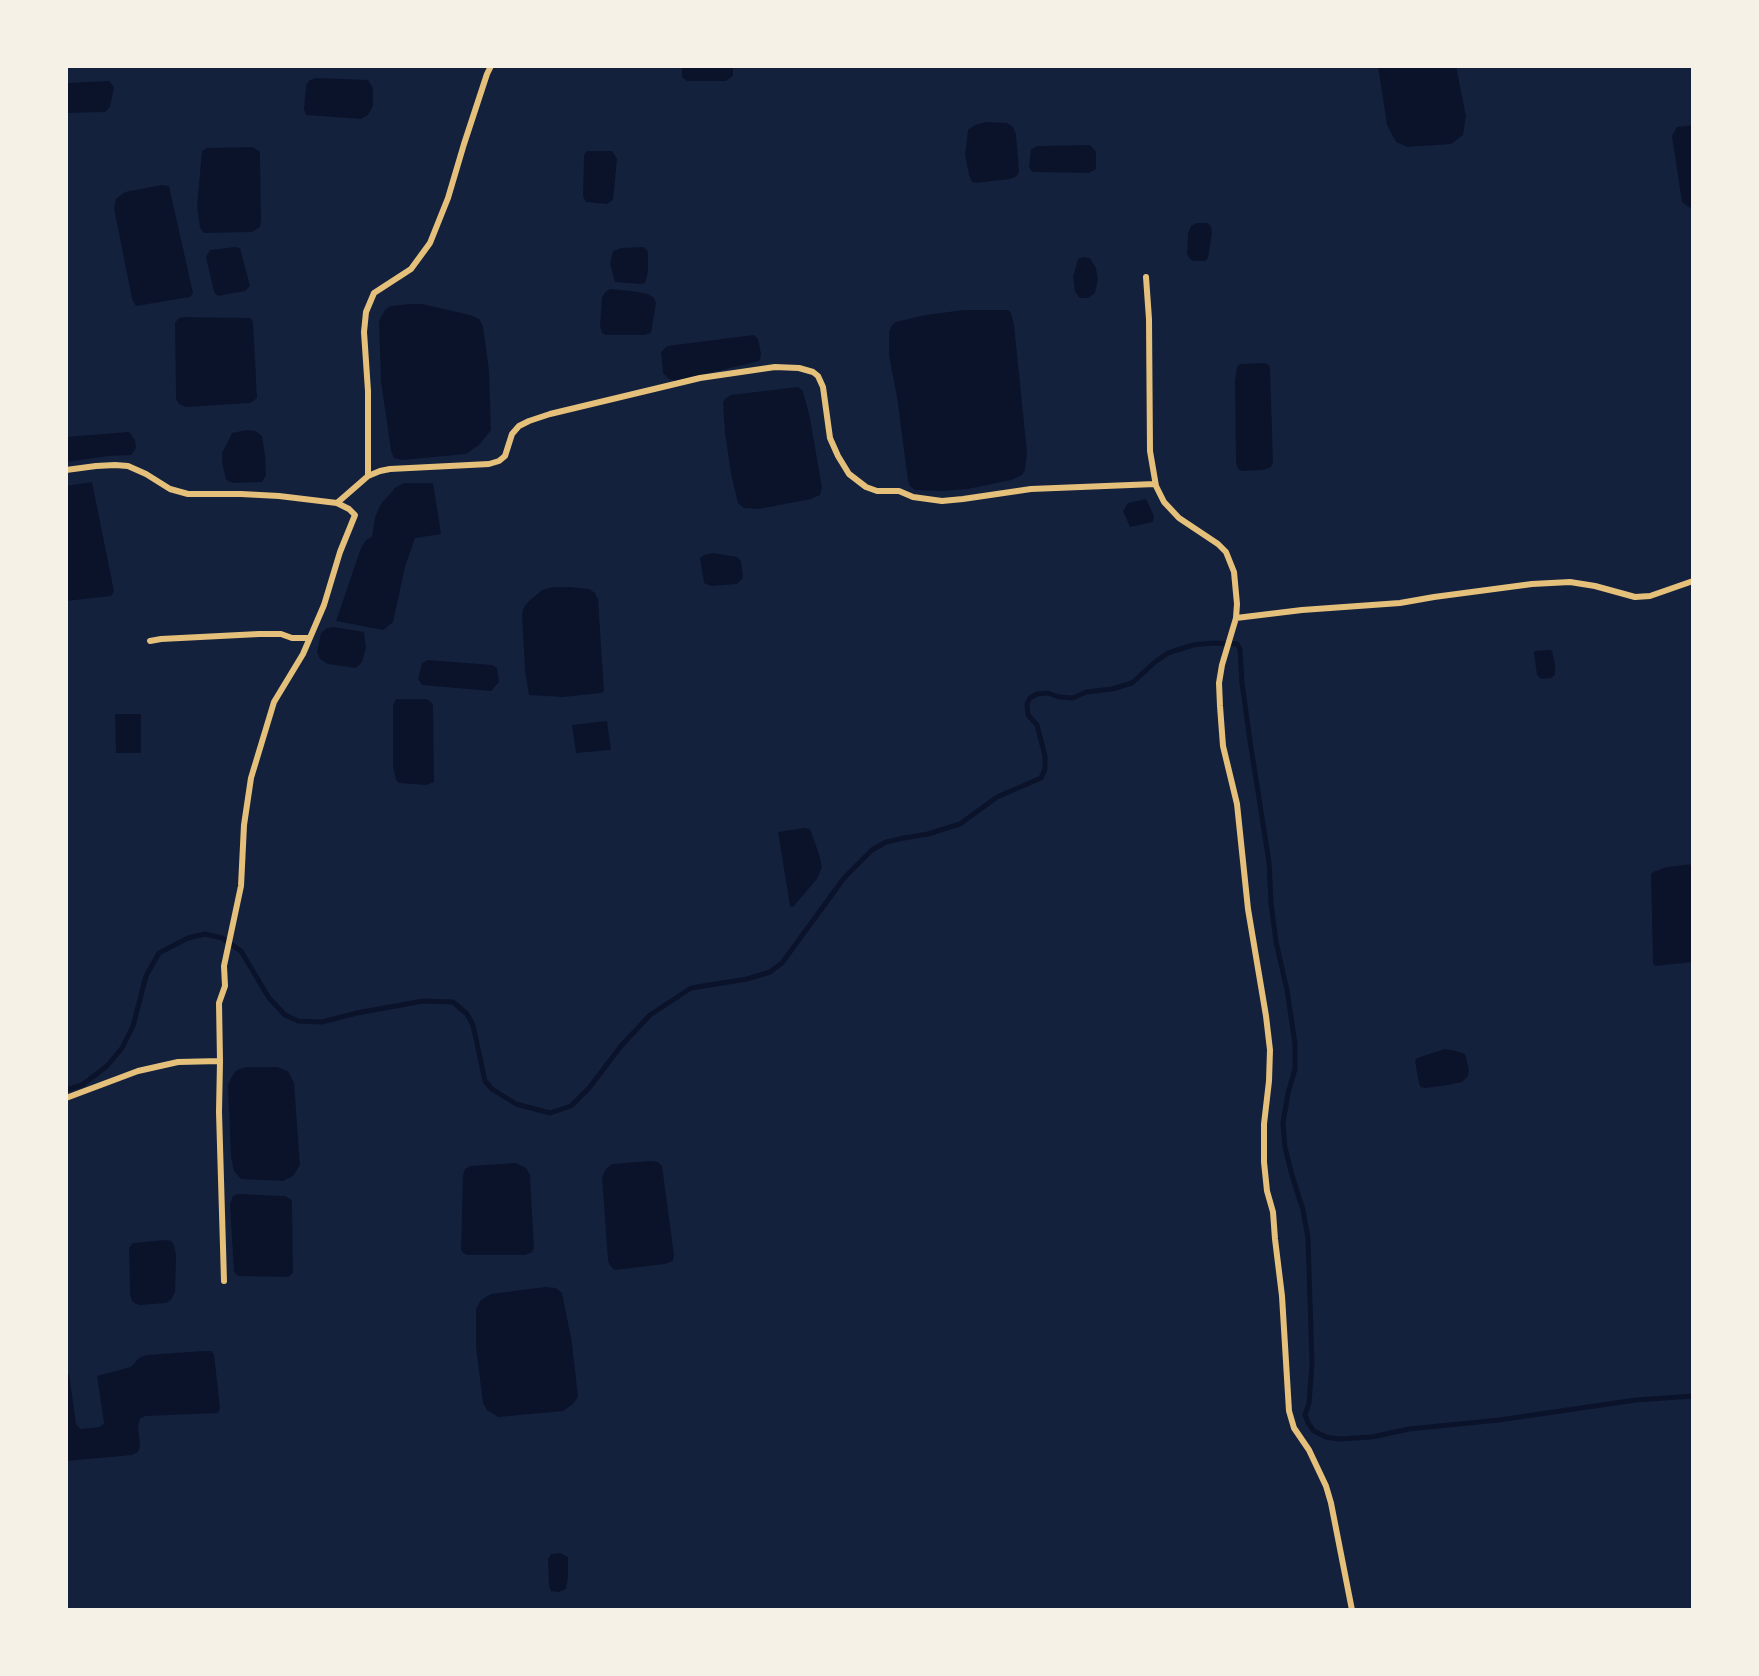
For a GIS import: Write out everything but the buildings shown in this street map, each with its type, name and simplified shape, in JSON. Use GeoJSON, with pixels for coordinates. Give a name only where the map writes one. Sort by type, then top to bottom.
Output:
{"type":"FeatureCollection","features":[{"type":"Feature","properties":{"kind":"street"},"geometry":{"type":"LineString","coordinates":[[369,476],[368,391],[364,332],[366,312],[374,293],[411,269],[430,243],[448,198],[470,124],[491,66]]}},
{"type":"Feature","properties":{"kind":"street"},"geometry":{"type":"LineString","coordinates":[[1146,277],[1149,319],[1150,451],[1155,484],[1164,502],[1179,518],[1226,552],[1233,572],[1237,604],[1236,618],[1226,649],[1219,683],[1223,746],[1237,804],[1248,909],[1270,1050],[1264,1124],[1264,1179],[1273,1212],[1282,1296],[1289,1411],[1294,1428],[1309,1450],[1326,1486],[1352,1610]]}},
{"type":"Feature","properties":{"kind":"street"},"geometry":{"type":"LineString","coordinates":[[337,503],[369,476],[390,469],[489,464],[499,461],[505,456],[512,434],[519,426],[529,421],[617,397],[700,378],[775,367],[799,368],[818,376],[823,387],[830,438],[838,456],[849,474],[866,487],[877,491],[899,491],[913,497],[942,501],[963,500],[1031,489],[1155,484]]}},
{"type":"Feature","properties":{"kind":"street"},"geometry":{"type":"LineString","coordinates":[[66,470],[115,465],[128,466],[170,489],[188,494],[279,496],[337,503],[349,509],[354,515],[324,605],[303,654],[274,702],[251,778],[244,825],[242,886],[224,966],[225,986],[219,1003],[219,1112],[224,1281]]}},
{"type":"Feature","properties":{"kind":"street"},"geometry":{"type":"LineString","coordinates":[[1236,618],[1302,610],[1400,603],[1532,584],[1570,582],[1595,585],[1635,597],[1650,596],[1693,581]]}},
{"type":"Feature","properties":{"kind":"street"},"geometry":{"type":"LineString","coordinates":[[150,642],[161,639],[259,634],[309,638]]}},
{"type":"Feature","properties":{"kind":"street"},"geometry":{"type":"LineString","coordinates":[[66,1098],[138,1071],[178,1062],[220,1061]]}},
{"type":"Feature","properties":{"kind":"water"},"geometry":{"type":"Polygon","coordinates":[[[682,66],[733,66],[733,76],[726,81],[687,81],[682,77],[682,66]]]}},
{"type":"Feature","properties":{"kind":"water"},"geometry":{"type":"Polygon","coordinates":[[[1378,66],[1456,66],[1466,116],[1463,135],[1451,144],[1408,147],[1396,142],[1387,125],[1378,66]]]}},
{"type":"Feature","properties":{"kind":"water"},"geometry":{"type":"Polygon","coordinates":[[[316,78],[368,80],[373,88],[373,106],[368,115],[361,119],[306,115],[304,109],[306,85],[310,80],[316,78]]]}},
{"type":"Feature","properties":{"kind":"water"},"geometry":{"type":"Polygon","coordinates":[[[109,81],[114,87],[110,107],[105,112],[66,113],[66,85],[109,81]]]}},
{"type":"Feature","properties":{"kind":"water"},"geometry":{"type":"Polygon","coordinates":[[[986,122],[1007,123],[1013,127],[1016,134],[1019,171],[1017,176],[1010,179],[972,182],[965,155],[968,130],[986,122]]]}},
{"type":"Feature","properties":{"kind":"water"},"geometry":{"type":"Polygon","coordinates":[[[1693,125],[1693,207],[1690,208],[1682,202],[1672,136],[1677,127],[1693,125]]]}},
{"type":"Feature","properties":{"kind":"water"},"geometry":{"type":"Polygon","coordinates":[[[1090,145],[1096,152],[1096,169],[1089,173],[1032,172],[1029,167],[1031,149],[1037,146],[1090,145]]]}},
{"type":"Feature","properties":{"kind":"water"},"geometry":{"type":"Polygon","coordinates":[[[253,147],[260,152],[260,227],[252,232],[204,233],[200,228],[197,206],[202,151],[207,148],[253,147]]]}},
{"type":"Feature","properties":{"kind":"water"},"geometry":{"type":"Polygon","coordinates":[[[587,151],[612,151],[617,159],[613,200],[607,204],[586,202],[583,196],[584,155],[587,151]]]}},
{"type":"Feature","properties":{"kind":"water"},"geometry":{"type":"Polygon","coordinates":[[[162,185],[169,186],[193,293],[190,297],[136,306],[132,299],[114,208],[116,199],[125,192],[162,185]]]}},
{"type":"Feature","properties":{"kind":"water"},"geometry":{"type":"Polygon","coordinates":[[[1197,223],[1208,223],[1211,227],[1208,258],[1205,261],[1193,261],[1187,254],[1188,233],[1191,226],[1197,223]]]}},
{"type":"Feature","properties":{"kind":"water"},"geometry":{"type":"Polygon","coordinates":[[[643,247],[648,254],[648,272],[645,283],[615,282],[610,264],[613,251],[621,248],[643,247]]]}},
{"type":"Feature","properties":{"kind":"water"},"geometry":{"type":"Polygon","coordinates":[[[240,248],[250,286],[245,291],[218,296],[214,292],[206,257],[210,250],[240,248]]]}},
{"type":"Feature","properties":{"kind":"water"},"geometry":{"type":"Polygon","coordinates":[[[1090,258],[1096,268],[1098,279],[1095,293],[1088,298],[1080,298],[1075,292],[1073,277],[1078,259],[1090,258]]]}},
{"type":"Feature","properties":{"kind":"water"},"geometry":{"type":"Polygon","coordinates":[[[610,289],[648,294],[654,298],[656,303],[651,333],[606,335],[602,333],[600,326],[602,297],[610,289]]]}},
{"type":"Feature","properties":{"kind":"water"},"geometry":{"type":"Polygon","coordinates":[[[422,304],[470,315],[479,319],[483,326],[489,371],[491,430],[479,445],[466,454],[402,460],[394,458],[391,451],[381,381],[379,321],[390,306],[422,304]]]}},
{"type":"Feature","properties":{"kind":"water"},"geometry":{"type":"Polygon","coordinates":[[[964,310],[1008,310],[1011,313],[1027,452],[1025,470],[1022,475],[1011,480],[968,489],[915,490],[908,481],[889,356],[889,332],[896,322],[925,315],[964,310]]]}},
{"type":"Feature","properties":{"kind":"water"},"geometry":{"type":"Polygon","coordinates":[[[179,318],[250,318],[253,321],[257,398],[250,403],[186,407],[179,404],[176,399],[175,323],[179,318]]]}},
{"type":"Feature","properties":{"kind":"water"},"geometry":{"type":"Polygon","coordinates":[[[754,335],[758,339],[760,360],[676,381],[669,379],[663,373],[661,352],[667,346],[754,335]]]}},
{"type":"Feature","properties":{"kind":"water"},"geometry":{"type":"Polygon","coordinates":[[[1265,363],[1269,365],[1270,370],[1273,462],[1271,467],[1263,470],[1242,471],[1238,469],[1236,463],[1235,381],[1237,367],[1240,364],[1265,363]]]}},
{"type":"Feature","properties":{"kind":"water"},"geometry":{"type":"Polygon","coordinates":[[[798,387],[803,391],[810,418],[822,488],[820,495],[811,499],[759,509],[744,508],[738,503],[731,474],[723,402],[731,395],[798,387]]]}},
{"type":"Feature","properties":{"kind":"water"},"geometry":{"type":"Polygon","coordinates":[[[256,431],[262,436],[266,475],[262,482],[233,483],[226,480],[222,453],[232,433],[256,431]]]}},
{"type":"Feature","properties":{"kind":"water"},"geometry":{"type":"Polygon","coordinates":[[[129,432],[135,440],[136,448],[131,455],[66,462],[66,437],[129,432]]]}},
{"type":"Feature","properties":{"kind":"water"},"geometry":{"type":"Polygon","coordinates":[[[92,482],[114,591],[111,596],[66,601],[66,486],[92,482]]]}},
{"type":"Feature","properties":{"kind":"water"},"geometry":{"type":"Polygon","coordinates":[[[404,483],[433,483],[441,534],[415,538],[405,567],[393,622],[383,630],[336,621],[361,548],[366,540],[372,537],[375,517],[381,504],[396,487],[404,483]]]}},
{"type":"Feature","properties":{"kind":"water"},"geometry":{"type":"Polygon","coordinates":[[[1146,499],[1154,516],[1153,522],[1130,527],[1123,511],[1128,503],[1146,499]]]}},
{"type":"Feature","properties":{"kind":"water"},"geometry":{"type":"Polygon","coordinates":[[[713,553],[737,557],[741,561],[743,578],[737,584],[711,586],[704,583],[700,558],[713,553]]]}},
{"type":"Feature","properties":{"kind":"water"},"geometry":{"type":"Polygon","coordinates":[[[553,587],[589,589],[598,599],[604,691],[563,697],[529,695],[525,671],[523,609],[542,590],[553,587]]]}},
{"type":"Feature","properties":{"kind":"water"},"geometry":{"type":"Polygon","coordinates":[[[333,627],[364,632],[366,648],[362,662],[356,668],[328,664],[320,659],[317,652],[321,633],[333,627]]]}},
{"type":"Feature","properties":{"kind":"water"},"geometry":{"type":"Polygon","coordinates":[[[1552,651],[1555,675],[1541,679],[1537,675],[1534,653],[1552,651]]]}},
{"type":"Feature","properties":{"kind":"water"},"geometry":{"type":"Polygon","coordinates":[[[428,660],[492,665],[497,668],[499,682],[491,691],[422,685],[418,679],[422,663],[428,660]]]}},
{"type":"Feature","properties":{"kind":"water"},"geometry":{"type":"Polygon","coordinates":[[[396,699],[426,699],[433,705],[434,782],[426,785],[399,783],[396,780],[393,766],[393,705],[396,699]]]}},
{"type":"Feature","properties":{"kind":"water"},"geometry":{"type":"Polygon","coordinates":[[[115,714],[141,714],[141,753],[116,753],[115,714]]]}},
{"type":"Feature","properties":{"kind":"water"},"geometry":{"type":"Polygon","coordinates":[[[607,721],[611,750],[576,753],[572,725],[607,721]]]}},
{"type":"Feature","properties":{"kind":"water"},"geometry":{"type":"Polygon","coordinates":[[[810,829],[822,867],[817,879],[793,907],[790,906],[778,832],[810,829]]]}},
{"type":"Feature","properties":{"kind":"water"},"geometry":{"type":"Polygon","coordinates":[[[1693,864],[1693,962],[1655,966],[1653,963],[1651,874],[1667,867],[1693,864]]]}},
{"type":"Feature","properties":{"kind":"water"},"geometry":{"type":"Polygon","coordinates":[[[1445,1049],[1465,1054],[1469,1070],[1468,1076],[1462,1082],[1421,1087],[1415,1061],[1417,1058],[1445,1049]]]}},
{"type":"Feature","properties":{"kind":"water"},"geometry":{"type":"Polygon","coordinates":[[[246,1067],[277,1067],[288,1071],[294,1083],[300,1165],[293,1176],[283,1181],[241,1179],[234,1171],[231,1158],[228,1085],[237,1070],[246,1067]]]}},
{"type":"Feature","properties":{"kind":"water"},"geometry":{"type":"Polygon","coordinates":[[[658,1162],[662,1166],[673,1261],[615,1270],[610,1266],[608,1260],[602,1177],[612,1164],[658,1162]]]}},
{"type":"Feature","properties":{"kind":"water"},"geometry":{"type":"Polygon","coordinates":[[[516,1163],[526,1168],[530,1175],[534,1248],[532,1252],[525,1255],[467,1255],[461,1249],[465,1169],[470,1166],[516,1163]]]}},
{"type":"Feature","properties":{"kind":"water"},"geometry":{"type":"Polygon","coordinates":[[[238,1194],[285,1196],[292,1200],[293,1273],[288,1277],[238,1276],[234,1272],[230,1204],[233,1196],[238,1194]]]}},
{"type":"Feature","properties":{"kind":"water"},"geometry":{"type":"Polygon","coordinates":[[[171,1241],[174,1245],[176,1255],[175,1292],[171,1300],[166,1303],[136,1304],[132,1301],[130,1294],[129,1248],[133,1243],[171,1241]]]}},
{"type":"Feature","properties":{"kind":"water"},"geometry":{"type":"Polygon","coordinates":[[[545,1287],[556,1288],[562,1293],[572,1343],[578,1397],[563,1411],[498,1417],[487,1410],[483,1403],[476,1347],[476,1309],[481,1300],[491,1294],[545,1287]]]}},
{"type":"Feature","properties":{"kind":"water"},"geometry":{"type":"Polygon","coordinates":[[[211,1351],[214,1354],[220,1408],[218,1413],[145,1416],[140,1419],[138,1425],[140,1446],[138,1452],[132,1455],[66,1461],[66,1375],[69,1374],[76,1424],[80,1429],[100,1427],[104,1423],[97,1376],[131,1367],[139,1358],[146,1355],[211,1351]]]}},
{"type":"Feature","properties":{"kind":"water"},"geometry":{"type":"Polygon","coordinates":[[[560,1553],[568,1557],[566,1589],[559,1592],[551,1591],[548,1559],[551,1554],[560,1553]]]}},
{"type":"Feature","properties":{"kind":"waterway"},"geometry":{"type":"LineString","coordinates":[[66,1090],[82,1085],[107,1066],[122,1048],[133,1026],[146,976],[159,953],[188,938],[205,934],[222,938],[241,951],[269,998],[285,1015],[298,1021],[322,1022],[423,1001],[453,1002],[467,1014],[473,1025],[485,1081],[492,1089],[516,1104],[550,1113],[571,1106],[650,1015],[691,988],[747,979],[770,972],[782,963],[844,878],[872,850],[886,842],[928,834],[960,824],[997,797],[1041,778],[1045,769],[1045,756],[1037,725],[1028,715],[1027,704],[1030,698],[1037,694],[1048,693],[1073,698],[1086,692],[1112,689],[1132,683],[1168,653],[1193,645],[1237,644],[1240,649],[1242,683],[1269,862],[1276,942],[1287,990],[1295,1044],[1295,1069],[1283,1123],[1285,1147],[1303,1210],[1308,1238],[1312,1364],[1309,1403],[1305,1415],[1308,1423],[1314,1431],[1326,1437],[1339,1439],[1372,1437],[1409,1429],[1499,1420],[1636,1400],[1693,1396]]}}]}
